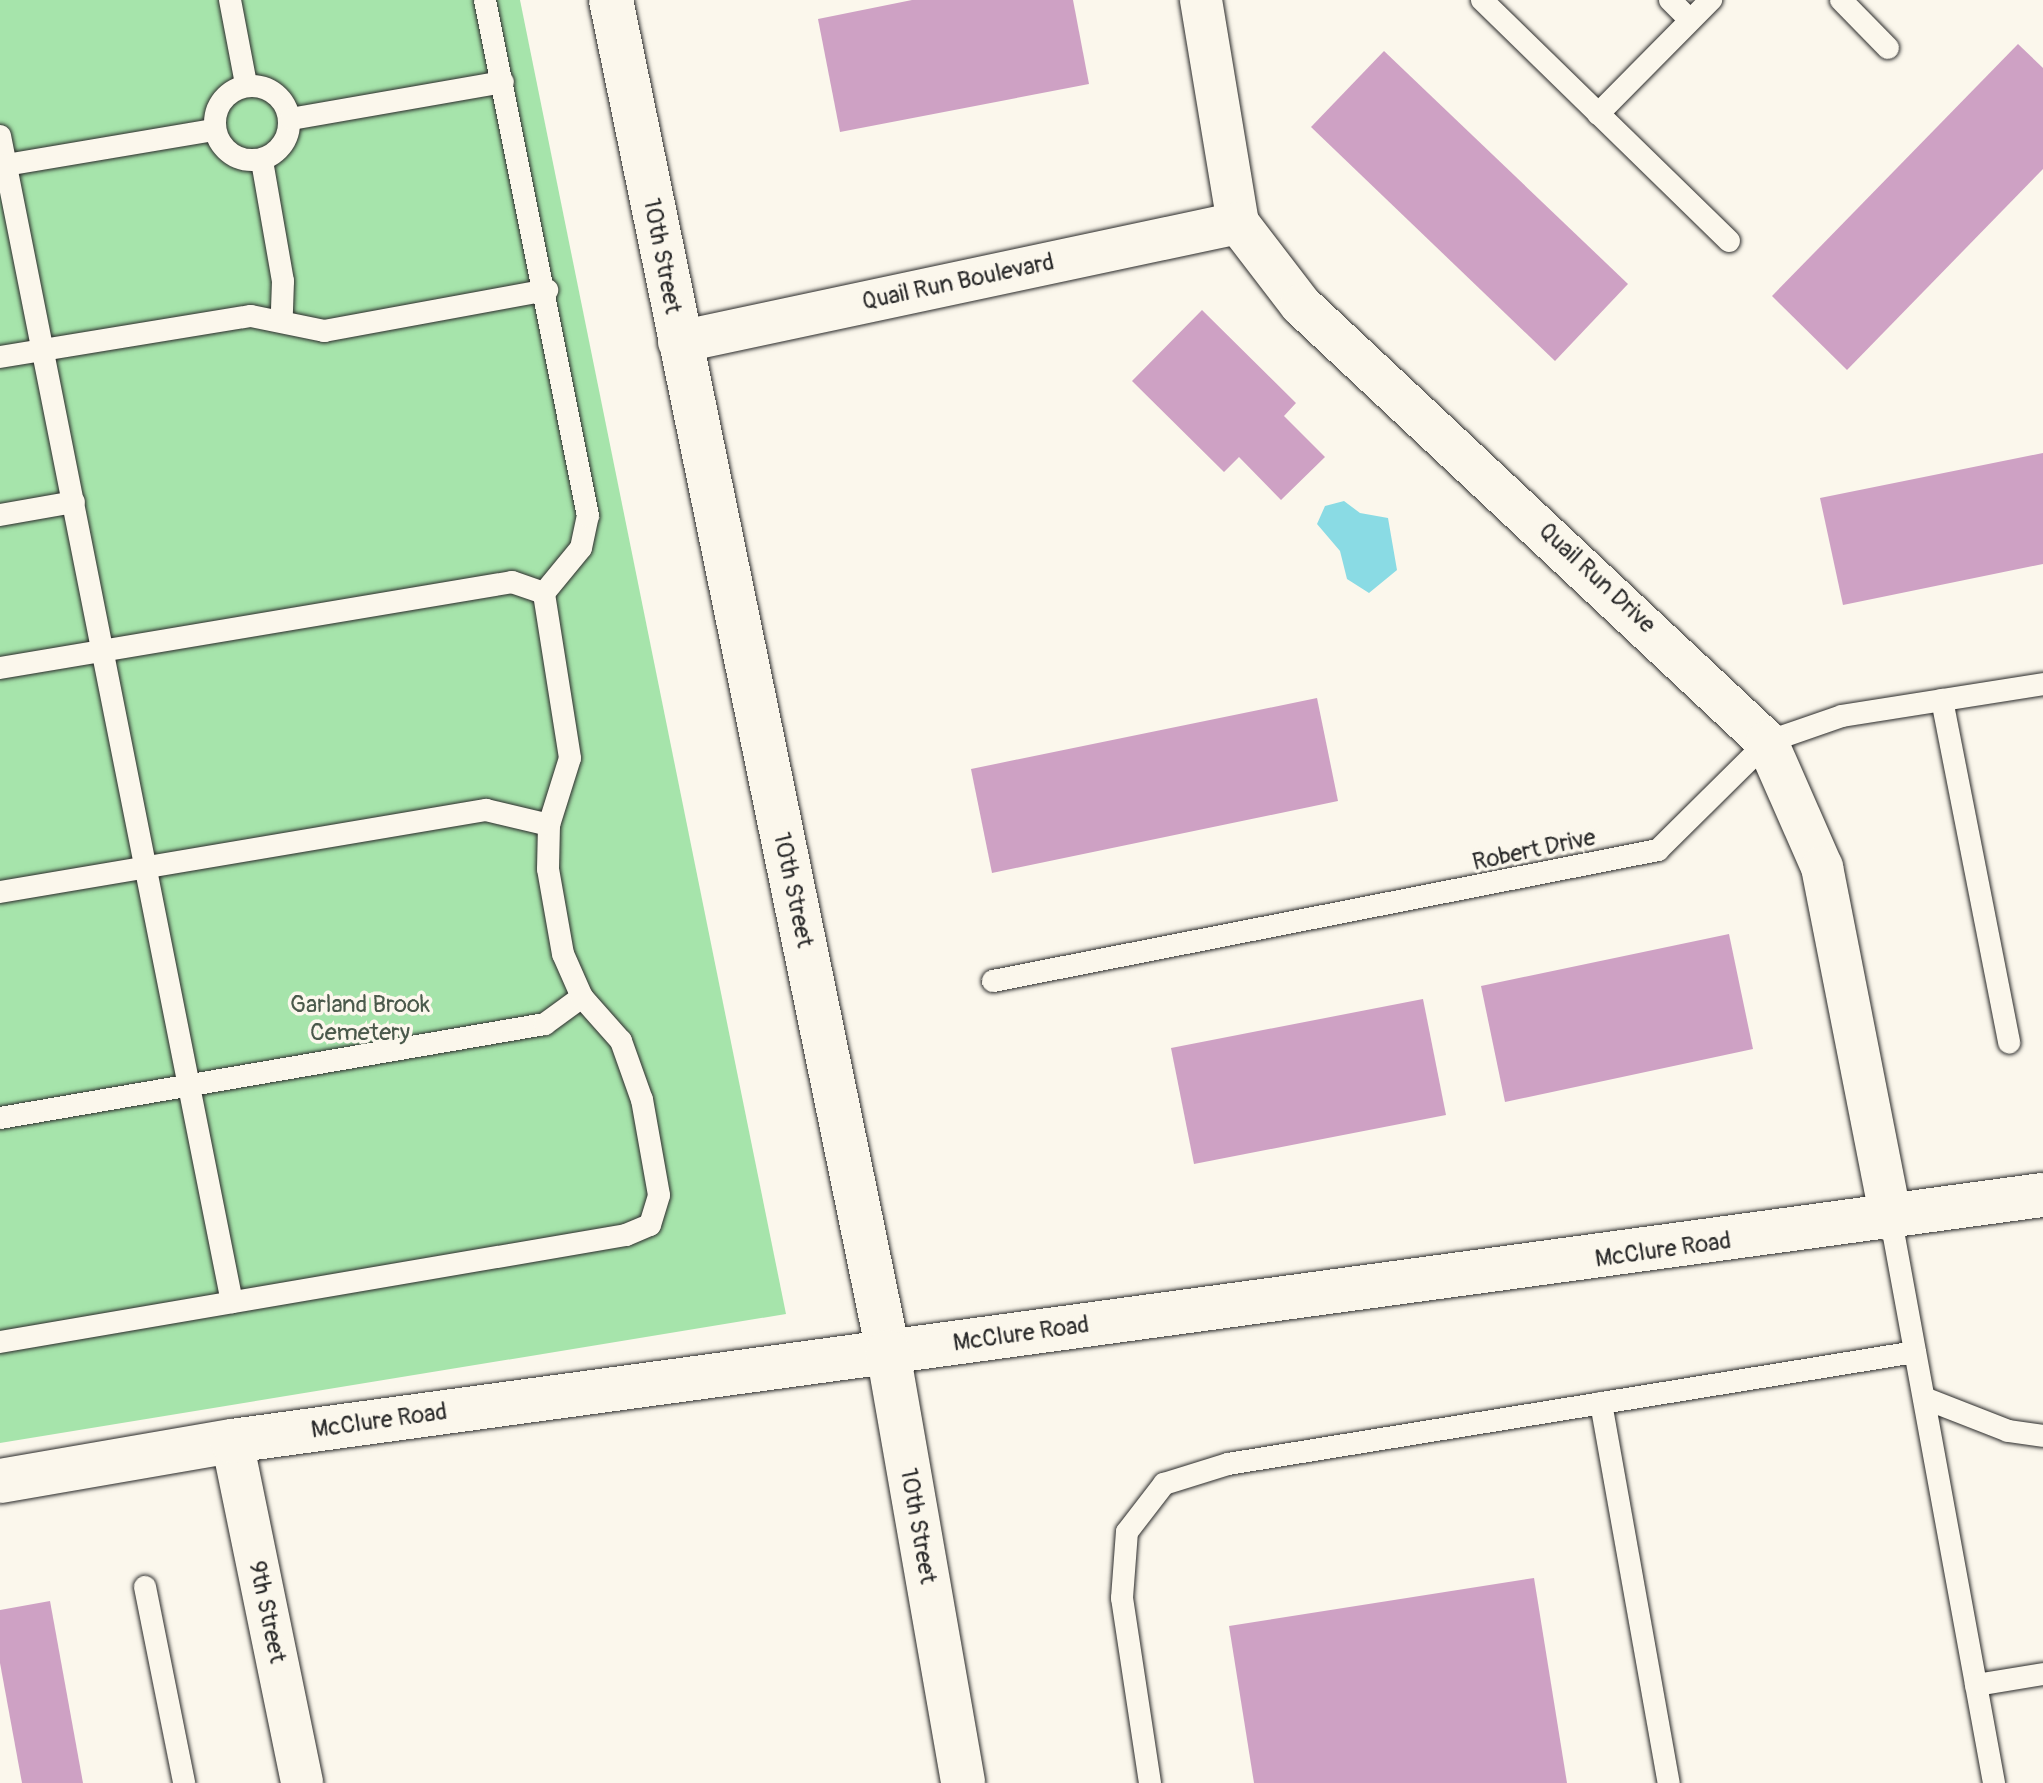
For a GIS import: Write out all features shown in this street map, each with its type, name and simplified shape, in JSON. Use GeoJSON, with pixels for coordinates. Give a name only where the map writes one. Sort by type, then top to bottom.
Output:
{"type":"FeatureCollection","features":[{"type":"Feature","properties":{"kind":"street","name":"10th Street"},"geometry":{"type":"LineString","coordinates":[[611,0],[888,1352],[963,1783]]}},
{"type":"Feature","properties":{"kind":"street","name":"Quail Run Drive"},"geometry":{"type":"LineString","coordinates":[[1201,0],[1238,223],[1301,305],[1767,742],[1822,867],[1891,1220]]}},
{"type":"Feature","properties":{"kind":"street","name":"Quail Run Boulevard"},"geometry":{"type":"LineString","coordinates":[[679,342],[1238,223]]}},
{"type":"Feature","properties":{"kind":"street","name":"McClure Road"},"geometry":{"type":"LineString","coordinates":[[0,1481],[232,1441],[1891,1220],[2043,1195]]}},
{"type":"Feature","properties":{"kind":"street","name":"9th Street"},"geometry":{"type":"LineString","coordinates":[[232,1441],[302,1783]]}},
{"type":"Feature","properties":{"kind":"lane"},"geometry":{"type":"LineString","coordinates":[[230,0],[246,84]]}},
{"type":"Feature","properties":{"kind":"lane"},"geometry":{"type":"LineString","coordinates":[[0,1342],[626,1235],[650,1225],[659,1195],[642,1100],[621,1041],[582,997],[563,954],[548,869],[549,825],[570,758],[544,593],[581,548],[588,516],[547,290],[485,0]]}},
{"type":"Feature","properties":{"kind":"lane"},"geometry":{"type":"LineString","coordinates":[[1482,0],[1729,241]]}},
{"type":"Feature","properties":{"kind":"lane"},"geometry":{"type":"LineString","coordinates":[[1670,0],[1690,20]]}},
{"type":"Feature","properties":{"kind":"lane"},"geometry":{"type":"LineString","coordinates":[[1598,114],[1711,0]]}},
{"type":"Feature","properties":{"kind":"lane"},"geometry":{"type":"LineString","coordinates":[[1841,0],[1888,48]]}},
{"type":"Feature","properties":{"kind":"lane"},"geometry":{"type":"LineString","coordinates":[[291,119],[503,82]]}},
{"type":"Feature","properties":{"kind":"lane"},"geometry":{"type":"LineString","coordinates":[[246,84],[276,92],[291,119],[284,145],[262,161],[231,156],[214,130],[220,100],[246,84]]}},
{"type":"Feature","properties":{"kind":"lane"},"geometry":{"type":"LineString","coordinates":[[6,165],[214,130]]}},
{"type":"Feature","properties":{"kind":"lane"},"geometry":{"type":"LineString","coordinates":[[0,136],[232,1302]]}},
{"type":"Feature","properties":{"kind":"lane"},"geometry":{"type":"LineString","coordinates":[[262,161],[283,281],[282,319]]}},
{"type":"Feature","properties":{"kind":"lane"},"geometry":{"type":"LineString","coordinates":[[0,235],[22,243]]}},
{"type":"Feature","properties":{"kind":"lane"},"geometry":{"type":"LineString","coordinates":[[0,357],[251,316],[282,319],[324,331],[547,290]]}},
{"type":"Feature","properties":{"kind":"lane"},"geometry":{"type":"LineString","coordinates":[[0,515],[74,502]]}},
{"type":"Feature","properties":{"kind":"lane"},"geometry":{"type":"LineString","coordinates":[[0,668],[512,582],[544,593]]}},
{"type":"Feature","properties":{"kind":"lane","name":"Robert Drive"},"geometry":{"type":"LineString","coordinates":[[993,981],[1658,850],[1767,742],[1842,716],[2043,684]]}},
{"type":"Feature","properties":{"kind":"lane"},"geometry":{"type":"LineString","coordinates":[[1942,700],[2009,1043]]}},
{"type":"Feature","properties":{"kind":"lane"},"geometry":{"type":"LineString","coordinates":[[0,892],[486,810],[549,825]]}},
{"type":"Feature","properties":{"kind":"lane"},"geometry":{"type":"LineString","coordinates":[[0,1118],[545,1024],[582,997]]}},
{"type":"Feature","properties":{"kind":"lane"},"geometry":{"type":"LineString","coordinates":[[1891,1220],[1994,1783]]}},
{"type":"Feature","properties":{"kind":"lane"},"geometry":{"type":"LineString","coordinates":[[1150,1783],[1122,1598],[1127,1532],[1164,1484],[1228,1464],[1915,1352]]}},
{"type":"Feature","properties":{"kind":"lane"},"geometry":{"type":"LineString","coordinates":[[1924,1398],[2008,1431],[2043,1436]]}},
{"type":"Feature","properties":{"kind":"lane"},"geometry":{"type":"LineString","coordinates":[[1601,1403],[1669,1783]]}},
{"type":"Feature","properties":{"kind":"lane"},"geometry":{"type":"LineString","coordinates":[[145,1587],[184,1783]]}},
{"type":"Feature","properties":{"kind":"lane"},"geometry":{"type":"LineString","coordinates":[[1976,1685],[2043,1674]]}},
{"type":"Feature","properties":{"kind":"green space","name":"Garland Brook Cemetery"},"geometry":{"type":"Polygon","coordinates":[[[0,0],[520,0],[786,1314],[0,1443],[0,0]]]}},
{"type":"Feature","properties":{"kind":"water"},"geometry":{"type":"Polygon","coordinates":[[[1344,501],[1360,513],[1388,518],[1397,570],[1369,593],[1347,579],[1340,551],[1317,524],[1325,506],[1344,501]]]}},
{"type":"Feature","properties":{"kind":"building"},"geometry":{"type":"Polygon","coordinates":[[[912,0],[1073,0],[1089,84],[840,132],[818,19],[912,0]]]}},
{"type":"Feature","properties":{"kind":"building"},"geometry":{"type":"Polygon","coordinates":[[[2018,44],[2043,68],[2043,169],[1847,370],[1772,296],[2018,44]]]}},
{"type":"Feature","properties":{"kind":"building"},"geometry":{"type":"Polygon","coordinates":[[[1384,51],[1628,284],[1555,361],[1311,127],[1384,51]]]}},
{"type":"Feature","properties":{"kind":"building"},"geometry":{"type":"Polygon","coordinates":[[[1202,310],[1296,403],[1284,416],[1325,457],[1281,500],[1239,457],[1224,472],[1132,381],[1202,310]]]}},
{"type":"Feature","properties":{"kind":"building"},"geometry":{"type":"Polygon","coordinates":[[[2043,453],[2043,564],[1843,605],[1820,498],[2043,453]]]}},
{"type":"Feature","properties":{"kind":"building"},"geometry":{"type":"Polygon","coordinates":[[[1317,698],[1338,801],[992,873],[971,769],[1317,698]]]}},
{"type":"Feature","properties":{"kind":"building"},"geometry":{"type":"Polygon","coordinates":[[[1729,934],[1753,1049],[1505,1102],[1481,986],[1729,934]]]}},
{"type":"Feature","properties":{"kind":"building"},"geometry":{"type":"Polygon","coordinates":[[[1423,999],[1446,1115],[1194,1164],[1171,1048],[1423,999]]]}},
{"type":"Feature","properties":{"kind":"building"},"geometry":{"type":"Polygon","coordinates":[[[1534,1578],[1567,1783],[1254,1783],[1229,1626],[1534,1578]]]}},
{"type":"Feature","properties":{"kind":"building"},"geometry":{"type":"Polygon","coordinates":[[[50,1601],[83,1783],[22,1783],[0,1663],[0,1610],[50,1601]]]}}]}
